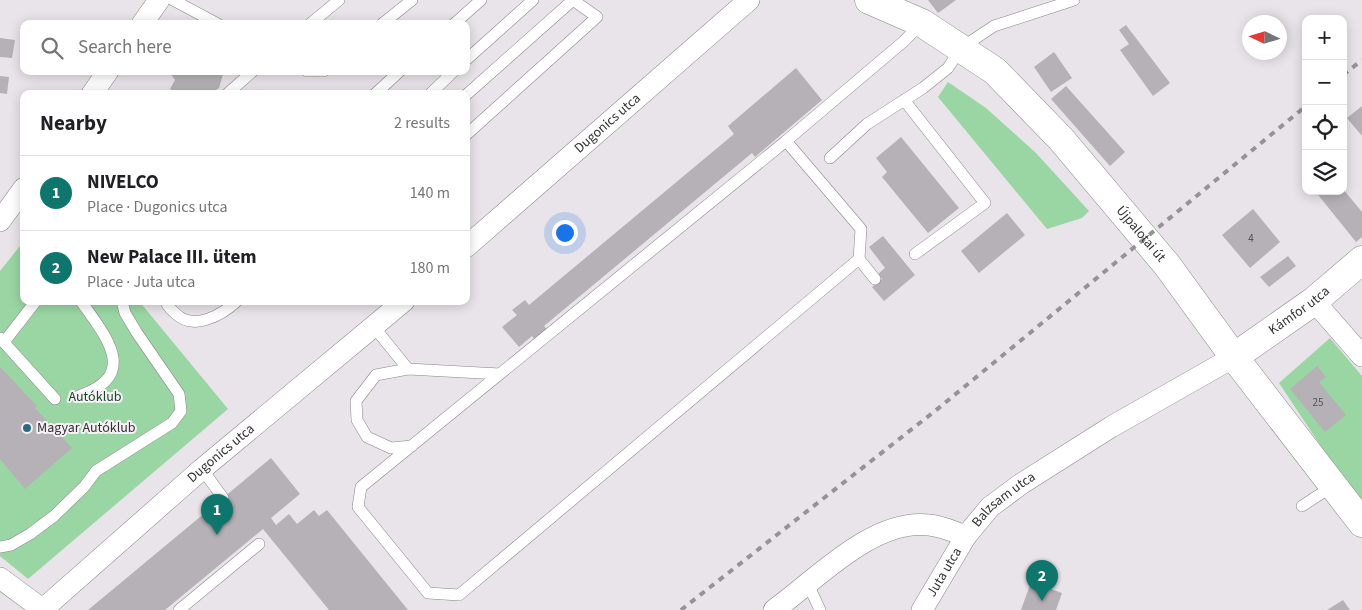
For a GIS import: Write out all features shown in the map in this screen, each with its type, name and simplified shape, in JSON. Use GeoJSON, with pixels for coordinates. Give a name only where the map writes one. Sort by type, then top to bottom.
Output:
{"type":"FeatureCollection","features":[{"type":"Feature","properties":{"kind":"street"},"geometry":{"type":"LineString","coordinates":[[145,20],[159,0]]}},
{"type":"Feature","properties":{"kind":"street","name":"Dugonics utca"},"geometry":{"type":"LineString","coordinates":[[470,244],[749,0]]}},
{"type":"Feature","properties":{"kind":"street","name":"Újpalotai út"},"geometry":{"type":"LineString","coordinates":[[869,0],[922,23],[995,71],[1061,139],[1167,265],[1234,357],[1362,523]]}},
{"type":"Feature","properties":{"kind":"street"},"geometry":{"type":"LineString","coordinates":[[95,90],[105,75]]}},
{"type":"Feature","properties":{"kind":"street"},"geometry":{"type":"LineString","coordinates":[[0,221],[20,194]]}},
{"type":"Feature","properties":{"kind":"street","name":"Kámfor utca"},"geometry":{"type":"LineString","coordinates":[[1234,357],[1314,301],[1362,260]]}},
{"type":"Feature","properties":{"kind":"street"},"geometry":{"type":"LineString","coordinates":[[1314,301],[1362,356]]}},
{"type":"Feature","properties":{"kind":"street","name":"Dugonics utca"},"geometry":{"type":"LineString","coordinates":[[42,610],[202,469],[400,305]]}},
{"type":"Feature","properties":{"kind":"street","name":"Balzsam utca"},"geometry":{"type":"LineString","coordinates":[[774,610],[861,544],[899,528],[930,525],[966,536],[990,507],[1021,484],[1110,427],[1234,357]]}},
{"type":"Feature","properties":{"kind":"street","name":"Juta utca"},"geometry":{"type":"LineString","coordinates":[[922,610],[966,536]]}},
{"type":"Feature","properties":{"kind":"street"},"geometry":{"type":"LineString","coordinates":[[0,578],[42,610]]}},
{"type":"Feature","properties":{"kind":"lane"},"geometry":{"type":"LineString","coordinates":[[173,0],[210,20]]}},
{"type":"Feature","properties":{"kind":"lane"},"geometry":{"type":"LineString","coordinates":[[315,20],[339,0]]}},
{"type":"Feature","properties":{"kind":"lane"},"geometry":{"type":"LineString","coordinates":[[387,20],[412,0]]}},
{"type":"Feature","properties":{"kind":"lane"},"geometry":{"type":"LineString","coordinates":[[458,20],[481,0]]}},
{"type":"Feature","properties":{"kind":"lane"},"geometry":{"type":"LineString","coordinates":[[470,56],[532,0]]}},
{"type":"Feature","properties":{"kind":"lane"},"geometry":{"type":"LineString","coordinates":[[470,91],[573,0],[597,17],[470,131]]}},
{"type":"Feature","properties":{"kind":"lane"},"geometry":{"type":"LineString","coordinates":[[830,158],[867,124],[923,88],[948,68],[961,48],[994,26],[1074,0]]}},
{"type":"Feature","properties":{"kind":"lane"},"geometry":{"type":"LineString","coordinates":[[859,259],[458,595],[428,593],[358,507],[362,487],[786,141],[904,42],[922,23]]}},
{"type":"Feature","properties":{"kind":"lane"},"geometry":{"type":"LineString","coordinates":[[231,90],[248,75]]}},
{"type":"Feature","properties":{"kind":"lane"},"geometry":{"type":"LineString","coordinates":[[379,90],[396,75]]}},
{"type":"Feature","properties":{"kind":"lane"},"geometry":{"type":"LineString","coordinates":[[434,90],[450,75]]}},
{"type":"Feature","properties":{"kind":"lane"},"geometry":{"type":"LineString","coordinates":[[904,100],[985,203],[915,254]]}},
{"type":"Feature","properties":{"kind":"lane"},"geometry":{"type":"LineString","coordinates":[[786,141],[861,229],[859,259],[875,280]]}},
{"type":"Feature","properties":{"kind":"lane"},"geometry":{"type":"LineString","coordinates":[[33,305],[2,340],[55,400]]}},
{"type":"Feature","properties":{"kind":"lane"},"geometry":{"type":"LineString","coordinates":[[80,396],[97,390],[110,380],[115,359],[106,337],[84,305]]}},
{"type":"Feature","properties":{"kind":"lane"},"geometry":{"type":"LineString","coordinates":[[0,547],[11,545],[54,516],[84,487],[96,471],[172,423],[181,411],[179,394],[137,333],[125,313],[123,305]]}},
{"type":"Feature","properties":{"kind":"lane"},"geometry":{"type":"LineString","coordinates":[[170,305],[181,318],[201,322],[226,312],[233,305]]}},
{"type":"Feature","properties":{"kind":"lane"},"geometry":{"type":"LineString","coordinates":[[374,328],[408,369]]}},
{"type":"Feature","properties":{"kind":"lane"},"geometry":{"type":"LineString","coordinates":[[412,446],[391,448],[367,437],[357,420],[356,401],[376,375],[408,369],[500,374]]}},
{"type":"Feature","properties":{"kind":"lane"},"geometry":{"type":"LineString","coordinates":[[202,469],[223,498]]}},
{"type":"Feature","properties":{"kind":"lane"},"geometry":{"type":"LineString","coordinates":[[1302,506],[1334,486]]}},
{"type":"Feature","properties":{"kind":"lane"},"geometry":{"type":"LineString","coordinates":[[179,610],[259,544]]}},
{"type":"Feature","properties":{"kind":"lane"},"geometry":{"type":"LineString","coordinates":[[808,584],[820,610]]}},
{"type":"Feature","properties":{"kind":"green space"},"geometry":{"type":"Polygon","coordinates":[[[948,82],[986,108],[1036,153],[1089,211],[1082,218],[1047,229],[938,97],[948,82]]]}},
{"type":"Feature","properties":{"kind":"green space","name":"Autóklub"},"geometry":{"type":"Polygon","coordinates":[[[20,246],[20,305],[142,305],[228,409],[28,579],[0,556],[0,271],[20,246]]]}},
{"type":"Feature","properties":{"kind":"green space"},"geometry":{"type":"Polygon","coordinates":[[[1330,338],[1362,376],[1362,508],[1279,383],[1330,338]]]}},
{"type":"Feature","properties":{"kind":"building"},"geometry":{"type":"Polygon","coordinates":[[[928,0],[956,0],[938,13],[928,0]]]}},
{"type":"Feature","properties":{"kind":"building"},"geometry":{"type":"Polygon","coordinates":[[[1126,25],[1170,83],[1153,96],[1120,50],[1129,44],[1119,30],[1126,25]]]}},
{"type":"Feature","properties":{"kind":"building"},"geometry":{"type":"Polygon","coordinates":[[[0,38],[15,40],[12,58],[0,57],[0,38]]]}},
{"type":"Feature","properties":{"kind":"building"},"geometry":{"type":"Polygon","coordinates":[[[1054,52],[1072,78],[1051,92],[1034,67],[1054,52]]]}},
{"type":"Feature","properties":{"kind":"building"},"geometry":{"type":"Polygon","coordinates":[[[796,68],[822,100],[755,157],[752,153],[544,326],[548,331],[536,341],[532,336],[519,347],[502,327],[517,315],[512,310],[525,300],[529,305],[734,134],[728,126],[796,68]]]}},
{"type":"Feature","properties":{"kind":"building"},"geometry":{"type":"Polygon","coordinates":[[[172,75],[223,75],[219,88],[216,90],[172,90],[170,89],[175,80],[172,75]]]}},
{"type":"Feature","properties":{"kind":"building"},"geometry":{"type":"Polygon","coordinates":[[[0,76],[9,77],[7,94],[0,93],[0,76]]]}},
{"type":"Feature","properties":{"kind":"building"},"geometry":{"type":"Polygon","coordinates":[[[1066,86],[1125,152],[1110,166],[1051,99],[1066,86]]]}},
{"type":"Feature","properties":{"kind":"building"},"geometry":{"type":"Polygon","coordinates":[[[1362,106],[1362,136],[1347,118],[1362,106]]]}},
{"type":"Feature","properties":{"kind":"building"},"geometry":{"type":"Polygon","coordinates":[[[901,137],[959,208],[928,233],[882,177],[887,172],[876,158],[901,137]]]}},
{"type":"Feature","properties":{"kind":"building"},"geometry":{"type":"Polygon","coordinates":[[[1347,194],[1362,212],[1362,237],[1356,242],[1318,195],[1347,194]]]}},
{"type":"Feature","properties":{"kind":"building"},"geometry":{"type":"Polygon","coordinates":[[[1253,209],[1280,242],[1250,268],[1222,235],[1253,209]]]}},
{"type":"Feature","properties":{"kind":"building"},"geometry":{"type":"Polygon","coordinates":[[[1007,213],[1025,235],[979,273],[961,251],[1007,213]]]}},
{"type":"Feature","properties":{"kind":"building"},"geometry":{"type":"Polygon","coordinates":[[[883,236],[915,275],[884,301],[872,287],[882,279],[878,274],[885,268],[869,247],[883,236]]]}},
{"type":"Feature","properties":{"kind":"building"},"geometry":{"type":"Polygon","coordinates":[[[1288,256],[1296,266],[1269,287],[1260,277],[1288,256]]]}},
{"type":"Feature","properties":{"kind":"building"},"geometry":{"type":"Polygon","coordinates":[[[1317,366],[1326,377],[1319,382],[1346,415],[1325,432],[1290,389],[1317,366]]]}},
{"type":"Feature","properties":{"kind":"building","name":"Magyar Autóklub"},"geometry":{"type":"Polygon","coordinates":[[[0,367],[37,406],[35,408],[72,448],[25,489],[0,459],[0,367]]]}},
{"type":"Feature","properties":{"kind":"building"},"geometry":{"type":"Polygon","coordinates":[[[271,458],[300,494],[271,518],[276,525],[289,514],[297,524],[314,510],[319,516],[327,510],[408,610],[329,610],[263,529],[165,610],[88,610],[271,458]]]}},
{"type":"Feature","properties":{"kind":"building"},"geometry":{"type":"Polygon","coordinates":[[[1031,582],[1062,593],[1056,610],[1021,610],[1031,582]]]}},
{"type":"Feature","properties":{"kind":"building"},"geometry":{"type":"Polygon","coordinates":[[[1343,600],[1350,610],[1327,610],[1343,600]]]}},
{"type":"Feature","properties":{"kind":"railway"},"geometry":{"type":"LineString","coordinates":[[1347,72],[1362,60]]}},
{"type":"Feature","properties":{"kind":"railway"},"geometry":{"type":"LineString","coordinates":[[681,610],[935,411],[1302,109]]}},
{"type":"Feature","properties":{"kind":"place","name":"Magyar Autóklub"},"geometry":{"type":"Point","coordinates":[27,428]}},
{"type":"Feature","properties":{"kind":"place","name":"NIVELCO"},"geometry":{"type":"Point","coordinates":[217,535]}},
{"type":"Feature","properties":{"kind":"place","name":"New Palace III. ütem"},"geometry":{"type":"Point","coordinates":[1042,601]}}]}
